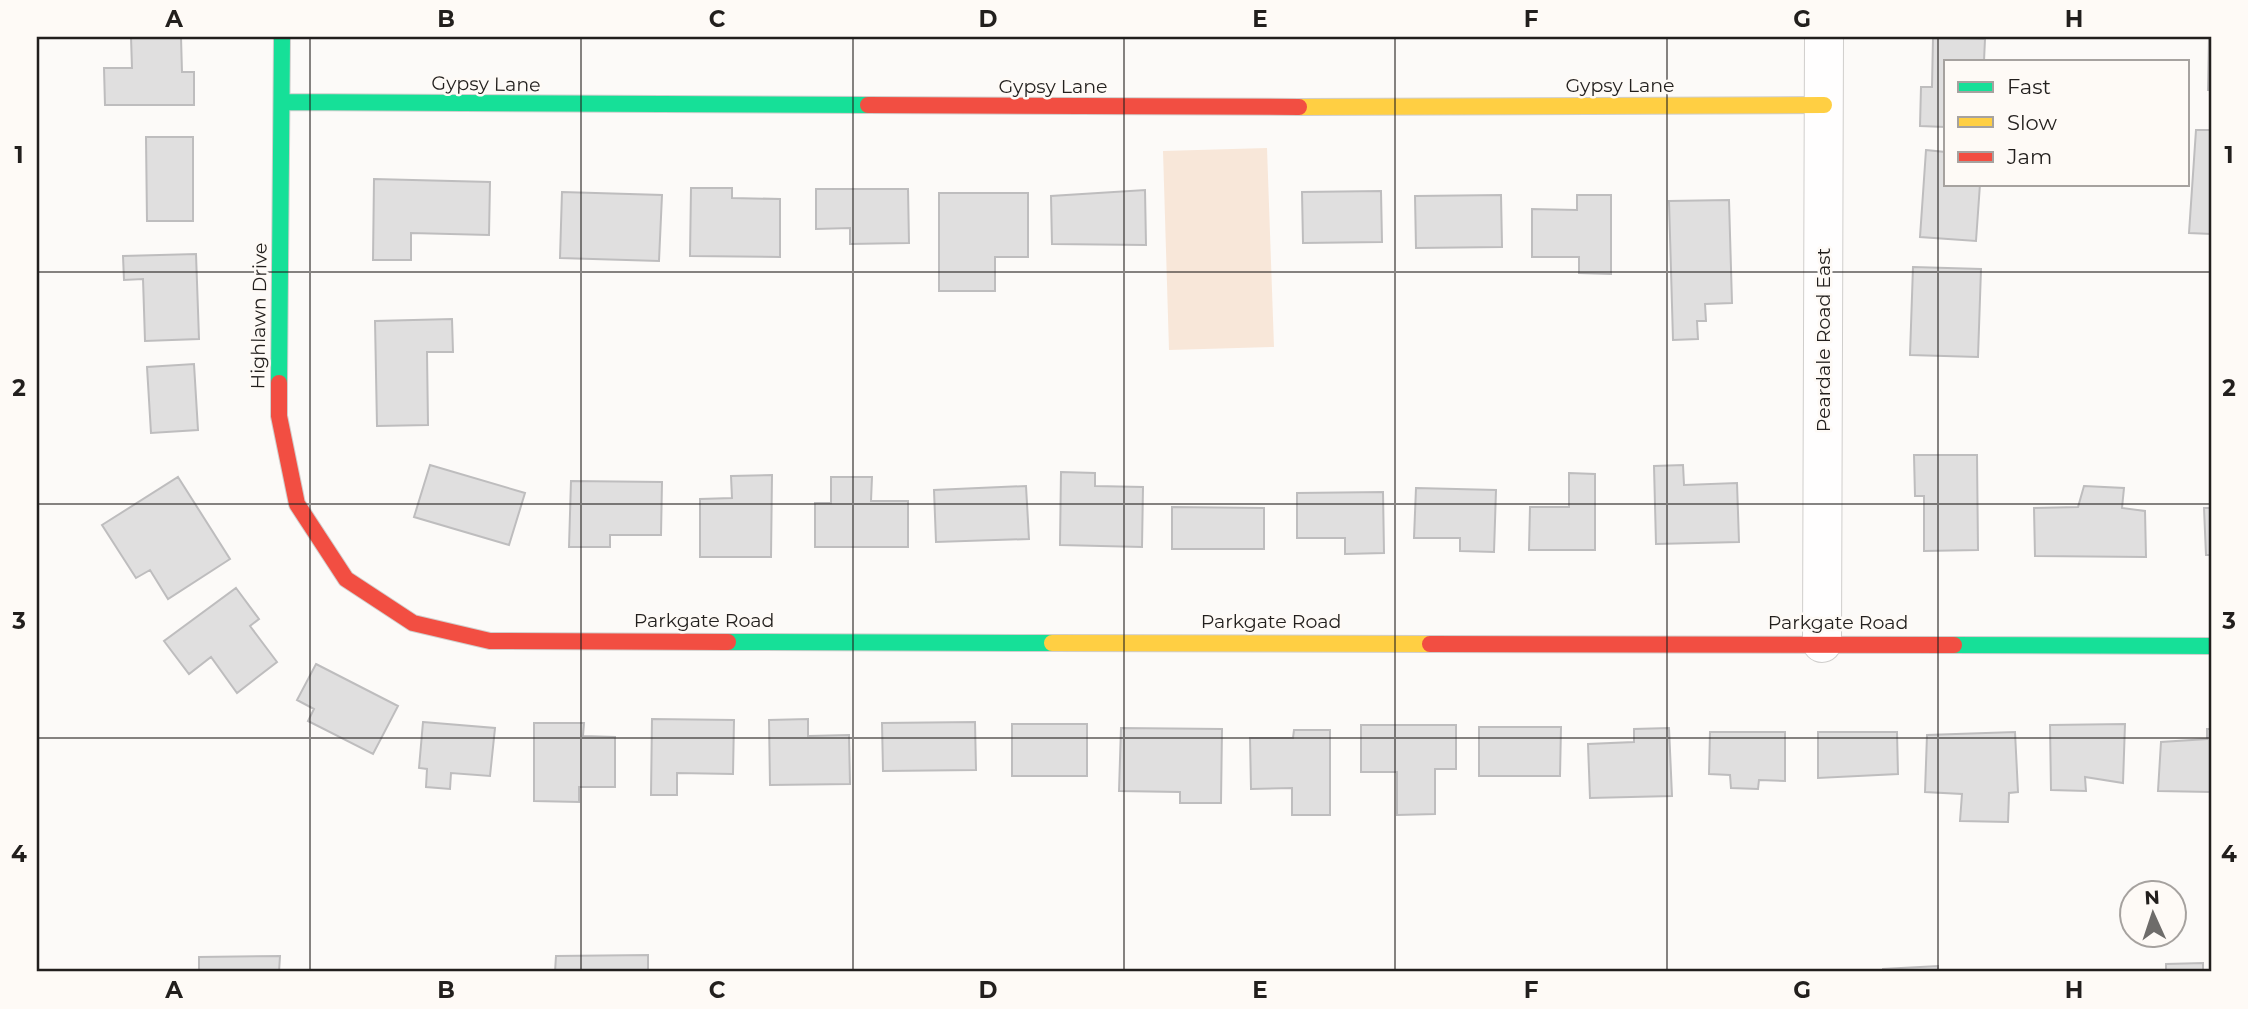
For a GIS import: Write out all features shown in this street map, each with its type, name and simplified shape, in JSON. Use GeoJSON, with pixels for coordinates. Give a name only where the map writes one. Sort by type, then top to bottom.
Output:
{"type":"FeatureCollection","features":[{"type":"Feature","properties":{"kind":"street","name":"Highlawn Drive"},"geometry":{"type":"LineString","coordinates":[[282,37],[279,416],[297,503],[346,579]]}},
{"type":"Feature","properties":{"kind":"street","name":"Peardale Road East"},"geometry":{"type":"LineString","coordinates":[[1822,643],[1824,37]]}},
{"type":"Feature","properties":{"kind":"street","name":"Gypsy Lane"},"geometry":{"type":"LineString","coordinates":[[283,102],[1122,107],[1824,105]]}},
{"type":"Feature","properties":{"kind":"street","name":"Parkgate Road"},"geometry":{"type":"LineString","coordinates":[[346,579],[413,623],[490,641],[2211,646]]}},
{"type":"Feature","properties":{"kind":"shaded area"},"geometry":{"type":"Polygon","coordinates":[[[1267,148],[1274,347],[1169,350],[1163,151],[1267,148]]]}},
{"type":"Feature","properties":{"kind":"building"},"geometry":{"type":"Polygon","coordinates":[[[131,37],[181,37],[182,72],[194,72],[194,105],[105,105],[104,68],[132,68],[131,37]]]}},
{"type":"Feature","properties":{"kind":"building"},"geometry":{"type":"Polygon","coordinates":[[[2209,37],[2211,90],[2208,90],[2209,37]]]}},
{"type":"Feature","properties":{"kind":"building"},"geometry":{"type":"Polygon","coordinates":[[[1933,38],[1985,39],[1984,60],[1944,60],[1944,127],[1920,126],[1921,87],[1932,87],[1933,38]]]}},
{"type":"Feature","properties":{"kind":"building"},"geometry":{"type":"Polygon","coordinates":[[[2196,130],[2211,130],[2211,234],[2189,233],[2196,130]]]}},
{"type":"Feature","properties":{"kind":"building"},"geometry":{"type":"Polygon","coordinates":[[[146,137],[193,137],[193,221],[147,221],[146,137]]]}},
{"type":"Feature","properties":{"kind":"building"},"geometry":{"type":"Polygon","coordinates":[[[1926,150],[1944,152],[1944,186],[1980,186],[1976,241],[1920,237],[1926,150]]]}},
{"type":"Feature","properties":{"kind":"building"},"geometry":{"type":"Polygon","coordinates":[[[374,179],[490,182],[489,235],[411,233],[411,260],[373,260],[374,179]]]}},
{"type":"Feature","properties":{"kind":"building"},"geometry":{"type":"Polygon","coordinates":[[[691,188],[732,188],[732,198],[780,199],[780,257],[690,256],[691,188]]]}},
{"type":"Feature","properties":{"kind":"building"},"geometry":{"type":"Polygon","coordinates":[[[816,189],[908,189],[909,243],[850,244],[850,228],[816,229],[816,189]]]}},
{"type":"Feature","properties":{"kind":"building"},"geometry":{"type":"Polygon","coordinates":[[[1145,190],[1146,245],[1052,244],[1051,196],[1145,190]]]}},
{"type":"Feature","properties":{"kind":"building"},"geometry":{"type":"Polygon","coordinates":[[[1381,191],[1382,242],[1303,243],[1302,192],[1381,191]]]}},
{"type":"Feature","properties":{"kind":"building"},"geometry":{"type":"Polygon","coordinates":[[[562,192],[662,195],[659,261],[560,258],[562,192]]]}},
{"type":"Feature","properties":{"kind":"building"},"geometry":{"type":"Polygon","coordinates":[[[939,193],[1028,193],[1028,257],[995,257],[995,291],[939,291],[939,193]]]}},
{"type":"Feature","properties":{"kind":"building"},"geometry":{"type":"Polygon","coordinates":[[[1501,195],[1502,247],[1416,248],[1415,196],[1501,195]]]}},
{"type":"Feature","properties":{"kind":"building"},"geometry":{"type":"Polygon","coordinates":[[[1577,195],[1611,195],[1611,274],[1579,273],[1579,257],[1532,257],[1532,209],[1577,210],[1577,195]]]}},
{"type":"Feature","properties":{"kind":"building"},"geometry":{"type":"Polygon","coordinates":[[[1729,200],[1732,303],[1705,304],[1706,321],[1697,321],[1698,339],[1673,340],[1669,201],[1729,200]]]}},
{"type":"Feature","properties":{"kind":"building"},"geometry":{"type":"Polygon","coordinates":[[[196,254],[199,339],[145,341],[143,279],[124,280],[123,256],[196,254]]]}},
{"type":"Feature","properties":{"kind":"building"},"geometry":{"type":"Polygon","coordinates":[[[1913,267],[1981,269],[1978,357],[1910,355],[1913,267]]]}},
{"type":"Feature","properties":{"kind":"building"},"geometry":{"type":"Polygon","coordinates":[[[452,319],[453,352],[427,352],[428,425],[377,426],[375,321],[452,319]]]}},
{"type":"Feature","properties":{"kind":"building"},"geometry":{"type":"Polygon","coordinates":[[[194,364],[198,430],[151,433],[147,367],[194,364]]]}},
{"type":"Feature","properties":{"kind":"building"},"geometry":{"type":"Polygon","coordinates":[[[1914,455],[1977,455],[1978,550],[1924,551],[1924,496],[1915,496],[1914,455]]]}},
{"type":"Feature","properties":{"kind":"building"},"geometry":{"type":"Polygon","coordinates":[[[430,465],[525,493],[509,545],[414,517],[430,465]]]}},
{"type":"Feature","properties":{"kind":"building"},"geometry":{"type":"Polygon","coordinates":[[[1683,465],[1684,485],[1737,483],[1739,542],[1656,544],[1654,466],[1683,465]]]}},
{"type":"Feature","properties":{"kind":"building"},"geometry":{"type":"Polygon","coordinates":[[[1061,472],[1095,473],[1095,486],[1143,487],[1142,547],[1060,545],[1061,472]]]}},
{"type":"Feature","properties":{"kind":"building"},"geometry":{"type":"Polygon","coordinates":[[[1569,473],[1595,474],[1595,550],[1529,550],[1530,507],[1569,507],[1569,473]]]}},
{"type":"Feature","properties":{"kind":"building"},"geometry":{"type":"Polygon","coordinates":[[[772,475],[771,557],[700,557],[700,499],[732,498],[731,476],[772,475]]]}},
{"type":"Feature","properties":{"kind":"building"},"geometry":{"type":"Polygon","coordinates":[[[178,477],[230,559],[168,599],[150,570],[136,578],[102,525],[178,477]]]}},
{"type":"Feature","properties":{"kind":"building"},"geometry":{"type":"Polygon","coordinates":[[[831,477],[872,477],[871,501],[908,501],[908,547],[815,547],[815,503],[831,503],[831,477]]]}},
{"type":"Feature","properties":{"kind":"building"},"geometry":{"type":"Polygon","coordinates":[[[571,481],[662,482],[661,535],[610,535],[610,547],[569,547],[571,481]]]}},
{"type":"Feature","properties":{"kind":"building"},"geometry":{"type":"Polygon","coordinates":[[[1026,486],[1029,539],[936,542],[934,490],[1026,486]]]}},
{"type":"Feature","properties":{"kind":"building"},"geometry":{"type":"Polygon","coordinates":[[[2084,486],[2124,488],[2122,508],[2145,511],[2146,557],[2035,556],[2034,508],[2078,507],[2084,486]]]}},
{"type":"Feature","properties":{"kind":"building"},"geometry":{"type":"Polygon","coordinates":[[[1416,488],[1496,490],[1494,552],[1460,551],[1460,538],[1414,538],[1416,488]]]}},
{"type":"Feature","properties":{"kind":"building"},"geometry":{"type":"Polygon","coordinates":[[[1383,492],[1384,553],[1345,554],[1345,538],[1297,538],[1297,493],[1383,492]]]}},
{"type":"Feature","properties":{"kind":"building"},"geometry":{"type":"Polygon","coordinates":[[[1172,507],[1264,508],[1264,549],[1172,549],[1172,507]]]}},
{"type":"Feature","properties":{"kind":"building"},"geometry":{"type":"Polygon","coordinates":[[[2204,508],[2211,508],[2211,555],[2206,555],[2204,508]]]}},
{"type":"Feature","properties":{"kind":"building"},"geometry":{"type":"Polygon","coordinates":[[[236,588],[259,619],[250,626],[277,662],[237,693],[211,657],[189,674],[164,641],[236,588]]]}},
{"type":"Feature","properties":{"kind":"building"},"geometry":{"type":"Polygon","coordinates":[[[316,664],[398,706],[373,754],[308,721],[314,709],[297,700],[316,664]]]}},
{"type":"Feature","properties":{"kind":"building"},"geometry":{"type":"Polygon","coordinates":[[[652,719],[734,720],[733,774],[677,773],[677,795],[651,795],[652,719]]]}},
{"type":"Feature","properties":{"kind":"building"},"geometry":{"type":"Polygon","coordinates":[[[808,719],[808,736],[849,735],[850,784],[770,785],[769,720],[808,719]]]}},
{"type":"Feature","properties":{"kind":"building"},"geometry":{"type":"Polygon","coordinates":[[[423,722],[495,728],[490,776],[451,773],[450,789],[426,787],[427,769],[419,768],[423,722]]]}},
{"type":"Feature","properties":{"kind":"building"},"geometry":{"type":"Polygon","coordinates":[[[975,722],[976,770],[883,771],[882,723],[975,722]]]}},
{"type":"Feature","properties":{"kind":"building"},"geometry":{"type":"Polygon","coordinates":[[[534,723],[584,723],[583,736],[615,737],[615,787],[579,787],[579,802],[534,801],[534,723]]]}},
{"type":"Feature","properties":{"kind":"building"},"geometry":{"type":"Polygon","coordinates":[[[1012,724],[1087,724],[1087,776],[1012,776],[1012,724]]]}},
{"type":"Feature","properties":{"kind":"building"},"geometry":{"type":"Polygon","coordinates":[[[2125,724],[2123,783],[2085,777],[2086,791],[2051,790],[2050,725],[2125,724]]]}},
{"type":"Feature","properties":{"kind":"building"},"geometry":{"type":"Polygon","coordinates":[[[1361,725],[1456,725],[1456,769],[1435,769],[1435,814],[1397,815],[1397,772],[1361,772],[1361,725]]]}},
{"type":"Feature","properties":{"kind":"building"},"geometry":{"type":"Polygon","coordinates":[[[1479,727],[1561,727],[1560,776],[1479,776],[1479,727]]]}},
{"type":"Feature","properties":{"kind":"building"},"geometry":{"type":"Polygon","coordinates":[[[1121,728],[1222,729],[1221,803],[1180,803],[1180,792],[1119,791],[1121,728]]]}},
{"type":"Feature","properties":{"kind":"building"},"geometry":{"type":"Polygon","coordinates":[[[1669,728],[1672,796],[1590,798],[1588,744],[1634,742],[1634,729],[1669,728]]]}},
{"type":"Feature","properties":{"kind":"building"},"geometry":{"type":"Polygon","coordinates":[[[2207,729],[2211,729],[2211,792],[2158,791],[2161,742],[2207,739],[2207,729]]]}},
{"type":"Feature","properties":{"kind":"building"},"geometry":{"type":"Polygon","coordinates":[[[1294,730],[1330,730],[1330,815],[1292,815],[1292,788],[1251,789],[1250,738],[1293,738],[1294,730]]]}},
{"type":"Feature","properties":{"kind":"building"},"geometry":{"type":"Polygon","coordinates":[[[1710,732],[1785,732],[1785,781],[1759,780],[1758,789],[1731,788],[1730,775],[1709,774],[1710,732]]]}},
{"type":"Feature","properties":{"kind":"building"},"geometry":{"type":"Polygon","coordinates":[[[1818,732],[1897,732],[1898,774],[1818,778],[1818,732]]]}},
{"type":"Feature","properties":{"kind":"building"},"geometry":{"type":"Polygon","coordinates":[[[2015,732],[2018,792],[2009,793],[2008,822],[1960,821],[1962,794],[1925,792],[1927,735],[2015,732]]]}},
{"type":"Feature","properties":{"kind":"building"},"geometry":{"type":"Polygon","coordinates":[[[648,955],[648,972],[555,972],[556,956],[648,955]]]}},
{"type":"Feature","properties":{"kind":"building"},"geometry":{"type":"Polygon","coordinates":[[[280,956],[279,972],[199,972],[199,957],[280,956]]]}},
{"type":"Feature","properties":{"kind":"building"},"geometry":{"type":"Polygon","coordinates":[[[2203,963],[2203,972],[2166,972],[2166,964],[2203,963]]]}},
{"type":"Feature","properties":{"kind":"building"},"geometry":{"type":"Polygon","coordinates":[[[1938,966],[1938,972],[1883,972],[1883,969],[1938,966]]]}},
{"type":"Feature","properties":{"kind":"traffic: fast"},"geometry":{"type":"LineString","coordinates":[[279,383],[282,37]]}},
{"type":"Feature","properties":{"kind":"traffic: fast"},"geometry":{"type":"LineString","coordinates":[[283,102],[868,105]]}},
{"type":"Feature","properties":{"kind":"traffic: fast"},"geometry":{"type":"LineString","coordinates":[[728,642],[1052,643]]}},
{"type":"Feature","properties":{"kind":"traffic: fast"},"geometry":{"type":"LineString","coordinates":[[1954,645],[2211,646]]}},
{"type":"Feature","properties":{"kind":"traffic: slow"},"geometry":{"type":"LineString","coordinates":[[1299,107],[1824,105]]}},
{"type":"Feature","properties":{"kind":"traffic: slow"},"geometry":{"type":"LineString","coordinates":[[1052,643],[1430,644]]}},
{"type":"Feature","properties":{"kind":"traffic: jam"},"geometry":{"type":"LineString","coordinates":[[868,105],[1299,107]]}},
{"type":"Feature","properties":{"kind":"traffic: jam"},"geometry":{"type":"LineString","coordinates":[[279,383],[279,416],[297,504],[346,579],[413,623],[490,641],[728,642]]}},
{"type":"Feature","properties":{"kind":"traffic: jam"},"geometry":{"type":"LineString","coordinates":[[1430,644],[1954,645]]}}]}
